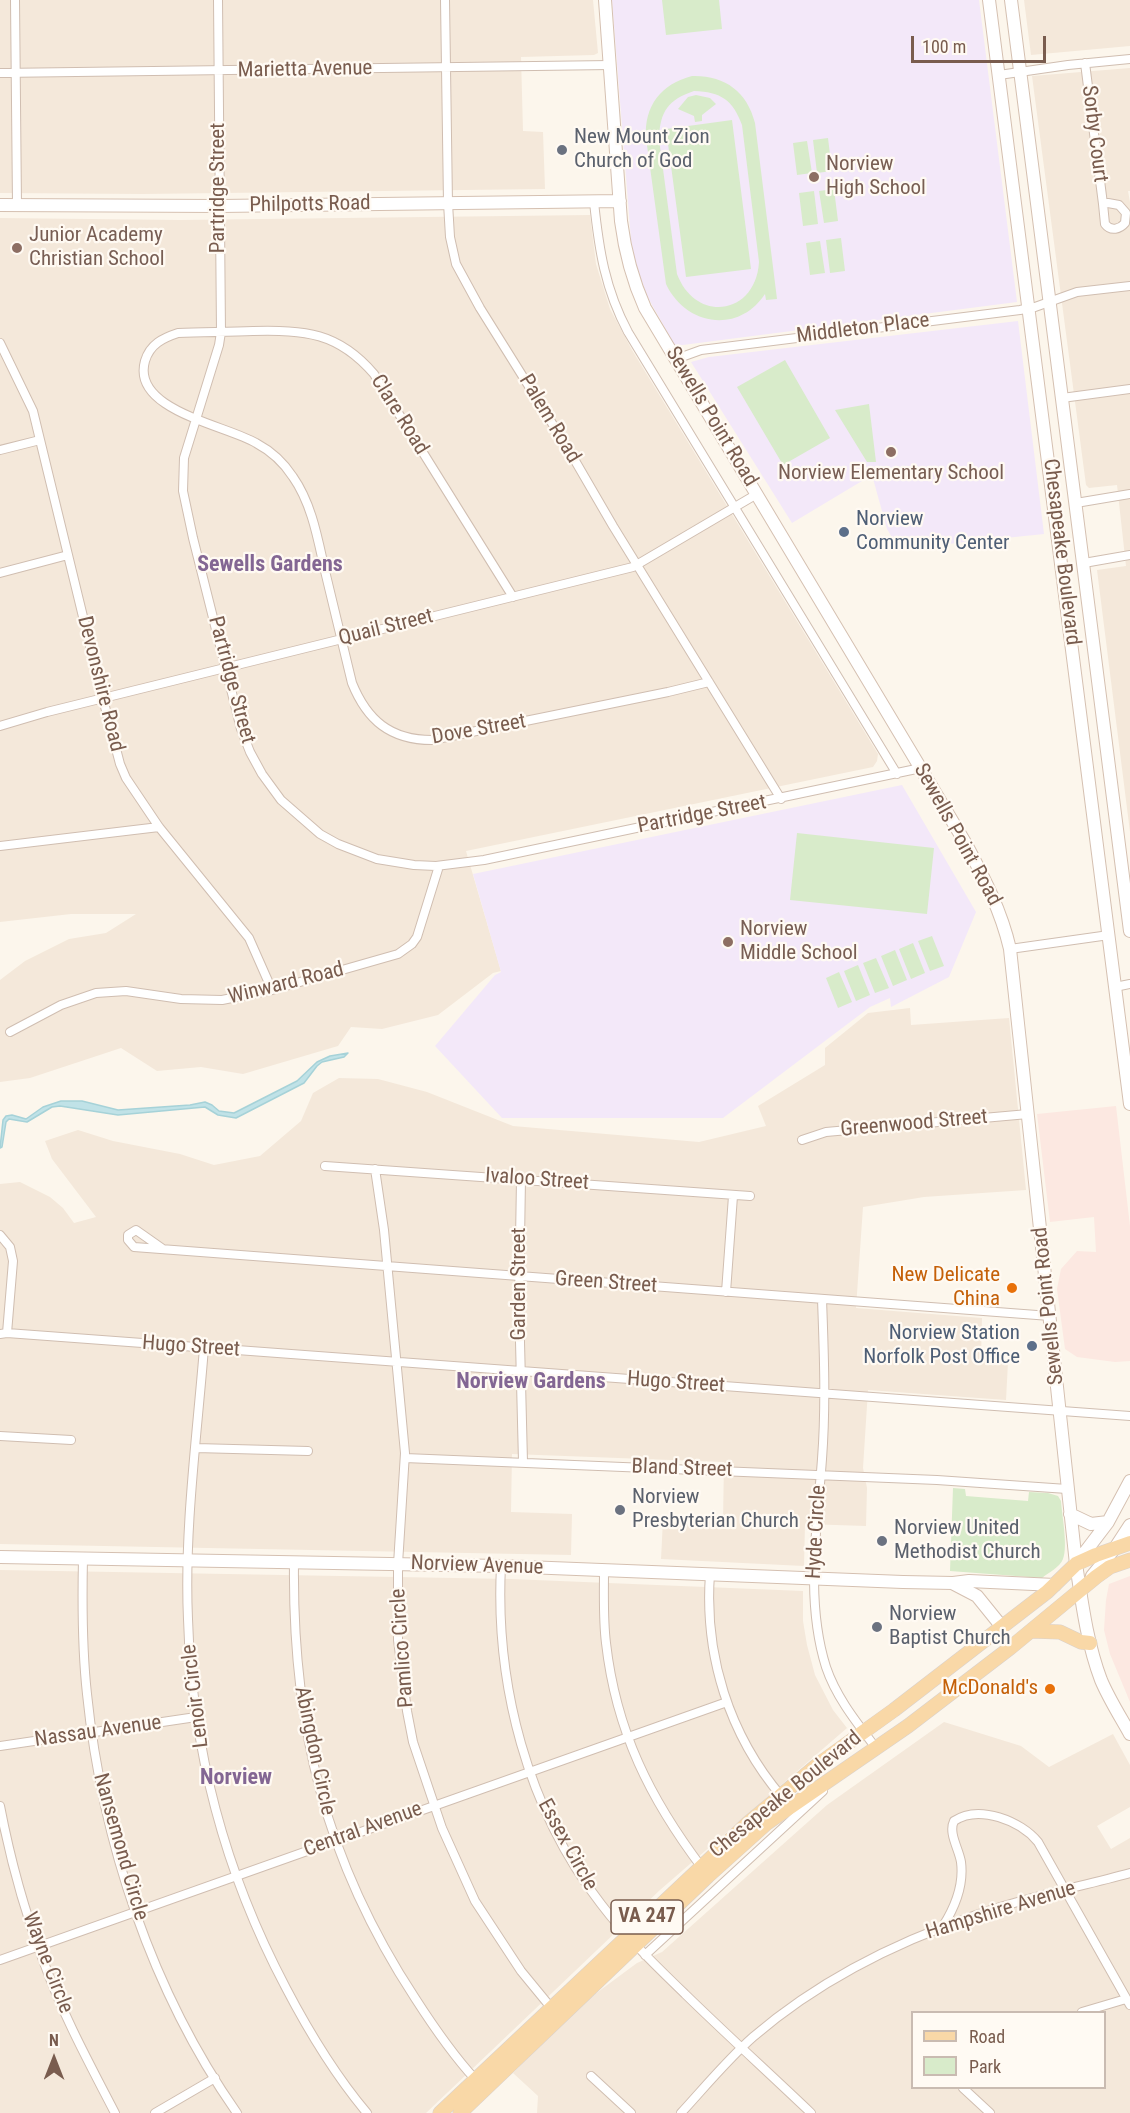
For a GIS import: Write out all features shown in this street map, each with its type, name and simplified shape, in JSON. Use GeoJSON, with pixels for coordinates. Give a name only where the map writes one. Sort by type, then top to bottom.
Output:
{"type":"FeatureCollection","features":[{"type":"Feature","properties":{"kind":"main road","name":"Sewells Point Road"},"geometry":{"type":"LineString","coordinates":[[605,0],[624,247],[645,308],[921,768],[986,880],[1001,915],[1010,949],[1067,1489],[1080,1590],[1090,1643],[1100,1678],[1130,1734]]}},
{"type":"Feature","properties":{"kind":"main road","name":"Chesapeake Boulevard"},"geometry":{"type":"LineString","coordinates":[[989,0],[1130,1104]]}},
{"type":"Feature","properties":{"kind":"main road","name":"Chesapeake Boulevard"},"geometry":{"type":"LineString","coordinates":[[1011,0],[1130,931]]}},
{"type":"Feature","properties":{"kind":"main road","name":"Philpotts Road"},"geometry":{"type":"LineString","coordinates":[[0,205],[220,206],[620,201]]}},
{"type":"Feature","properties":{"kind":"main road","name":"Chesapeake Boulevard"},"geometry":{"type":"LineString","coordinates":[[440,2113],[475,2079],[636,1945],[704,1871],[780,1795],[1055,1585],[1076,1564],[1108,1522],[1130,1481]]}},
{"type":"Feature","properties":{"kind":"main road"},"geometry":{"type":"LineString","coordinates":[[1070,1514],[1091,1524],[1108,1522]]}},
{"type":"Feature","properties":{"kind":"main road","name":"Chesapeake Boulevard"},"geometry":{"type":"LineString","coordinates":[[704,1871],[790,1807],[908,1726],[1031,1631],[1080,1590],[1115,1548],[1130,1525]]}},
{"type":"Feature","properties":{"kind":"main road","name":"VA 247"},"geometry":{"type":"LineString","coordinates":[[1076,1564],[1130,1543]]}},
{"type":"Feature","properties":{"kind":"main road","name":"Norview Avenue"},"geometry":{"type":"LineString","coordinates":[[0,1557],[501,1566],[814,1579],[953,1583],[969,1581],[1055,1585]]}},
{"type":"Feature","properties":{"kind":"main road","name":"VA 247"},"geometry":{"type":"LineString","coordinates":[[1080,1590],[1110,1568],[1130,1560]]}},
{"type":"Feature","properties":{"kind":"main road","name":"Norview Avenue"},"geometry":{"type":"LineString","coordinates":[[953,1583],[977,1596],[1002,1627]]}},
{"type":"Feature","properties":{"kind":"main road"},"geometry":{"type":"LineString","coordinates":[[1031,1631],[1060,1632],[1081,1642],[1090,1643]]}},
{"type":"Feature","properties":{"kind":"main road","name":"Chesapeake Boulevard"},"geometry":{"type":"LineString","coordinates":[[460,2113],[555,2012]]}},
{"type":"Feature","properties":{"kind":"street"},"geometry":{"type":"LineString","coordinates":[[15,0],[17,205]]}},
{"type":"Feature","properties":{"kind":"street","name":"Partridge Street"},"geometry":{"type":"LineString","coordinates":[[218,0],[221,332],[184,458],[183,490],[241,729],[250,752],[273,791],[320,834],[357,852],[397,863],[439,866],[484,861],[921,768]]}},
{"type":"Feature","properties":{"kind":"street","name":"Palem Road"},"geometry":{"type":"LineString","coordinates":[[446,0],[450,237],[453,254],[465,283],[781,799]]}},
{"type":"Feature","properties":{"kind":"street"},"geometry":{"type":"LineString","coordinates":[[999,75],[1130,59]]}},
{"type":"Feature","properties":{"kind":"street","name":"Sorby Court"},"geometry":{"type":"LineString","coordinates":[[1085,63],[1103,204]]}},
{"type":"Feature","properties":{"kind":"street","name":"Marietta Avenue"},"geometry":{"type":"LineString","coordinates":[[0,73],[611,65]]}},
{"type":"Feature","properties":{"kind":"street","name":"Sewells Point Road"},"geometry":{"type":"LineString","coordinates":[[594,202],[603,266],[618,313],[897,774]]}},
{"type":"Feature","properties":{"kind":"street","name":"Middleton Place"},"geometry":{"type":"LineString","coordinates":[[676,359],[701,350],[1029,308],[1077,292],[1130,286]]}},
{"type":"Feature","properties":{"kind":"street","name":"Clare Road"},"geometry":{"type":"LineString","coordinates":[[195,418],[165,405],[157,399],[146,383],[144,365],[152,347],[168,336],[178,333],[291,331],[308,332],[337,342],[361,358],[384,389],[513,597]]}},
{"type":"Feature","properties":{"kind":"street","name":"Devonshire Road"},"geometry":{"type":"LineString","coordinates":[[0,344],[28,398],[120,764],[126,778],[159,827],[249,938],[272,990]]}},
{"type":"Feature","properties":{"kind":"street"},"geometry":{"type":"LineString","coordinates":[[1062,398],[1130,389]]}},
{"type":"Feature","properties":{"kind":"street","name":"Dove Street"},"geometry":{"type":"LineString","coordinates":[[195,418],[259,444],[282,463],[293,476],[308,505],[352,683],[364,708],[380,725],[391,732],[419,740],[432,740],[709,682]]}},
{"type":"Feature","properties":{"kind":"street"},"geometry":{"type":"LineString","coordinates":[[0,450],[40,440]]}},
{"type":"Feature","properties":{"kind":"street","name":"Quail Street"},"geometry":{"type":"LineString","coordinates":[[0,726],[637,565],[757,494]]}},
{"type":"Feature","properties":{"kind":"street"},"geometry":{"type":"LineString","coordinates":[[1076,503],[1130,494]]}},
{"type":"Feature","properties":{"kind":"street"},"geometry":{"type":"LineString","coordinates":[[0,573],[68,555]]}},
{"type":"Feature","properties":{"kind":"street"},"geometry":{"type":"LineString","coordinates":[[1084,563],[1130,555]]}},
{"type":"Feature","properties":{"kind":"street"},"geometry":{"type":"LineString","coordinates":[[0,846],[159,827]]}},
{"type":"Feature","properties":{"kind":"street","name":"Winward Road"},"geometry":{"type":"LineString","coordinates":[[10,1032],[61,1005],[96,993],[126,991],[205,1001],[246,996],[403,951],[417,937],[439,866]]}},
{"type":"Feature","properties":{"kind":"street"},"geometry":{"type":"LineString","coordinates":[[1010,949],[1109,935]]}},
{"type":"Feature","properties":{"kind":"street"},"geometry":{"type":"LineString","coordinates":[[1115,987],[1130,984]]}},
{"type":"Feature","properties":{"kind":"street","name":"Greenwood Street"},"geometry":{"type":"LineString","coordinates":[[802,1140],[826,1132],[1028,1114]]}},
{"type":"Feature","properties":{"kind":"street","name":"Ivaloo Street"},"geometry":{"type":"LineString","coordinates":[[325,1166],[750,1196]]}},
{"type":"Feature","properties":{"kind":"street","name":"Pamlico Circle"},"geometry":{"type":"LineString","coordinates":[[375,1169],[398,1362],[405,1458],[398,1564],[398,1641],[407,1711],[416,1754],[456,1863],[475,1901],[521,1971],[555,2012]]}},
{"type":"Feature","properties":{"kind":"street","name":"Garden Street"},"geometry":{"type":"LineString","coordinates":[[521,1179],[519,1276],[523,1462]]}},
{"type":"Feature","properties":{"kind":"street"},"geometry":{"type":"LineString","coordinates":[[726,1292],[733,1196]]}},
{"type":"Feature","properties":{"kind":"street"},"geometry":{"type":"LineString","coordinates":[[0,1235],[10,1247],[13,1255],[3,1334]]}},
{"type":"Feature","properties":{"kind":"street","name":"Green Street"},"geometry":{"type":"LineString","coordinates":[[163,1249],[1050,1316]]}},
{"type":"Feature","properties":{"kind":"street","name":"Hyde Circle"},"geometry":{"type":"LineString","coordinates":[[822,1299],[825,1394],[814,1579],[815,1619],[827,1669],[845,1706],[876,1748]]}},
{"type":"Feature","properties":{"kind":"street","name":"Hugo Street"},"geometry":{"type":"LineString","coordinates":[[3,1334],[1130,1416]]}},
{"type":"Feature","properties":{"kind":"street","name":"Lenoir Circle"},"geometry":{"type":"LineString","coordinates":[[204,1348],[188,1560],[187,1617],[196,1717],[214,1805],[236,1876],[269,1956],[320,2049],[367,2113]]}},
{"type":"Feature","properties":{"kind":"street"},"geometry":{"type":"LineString","coordinates":[[0,1436],[71,1440]]}},
{"type":"Feature","properties":{"kind":"street"},"geometry":{"type":"LineString","coordinates":[[196,1448],[308,1451]]}},
{"type":"Feature","properties":{"kind":"street","name":"Bland Street"},"geometry":{"type":"LineString","coordinates":[[405,1458],[982,1482],[1067,1489]]}},
{"type":"Feature","properties":{"kind":"street","name":"Nansemond Circle"},"geometry":{"type":"LineString","coordinates":[[82,1558],[85,1670],[92,1733],[111,1831],[136,1911],[160,1974],[185,2025],[237,2113]]}},
{"type":"Feature","properties":{"kind":"street","name":"Abingdon Circle"},"geometry":{"type":"LineString","coordinates":[[294,1562],[294,1639],[303,1719],[323,1808],[375,1932],[402,1979],[460,2063],[475,2079]]}},
{"type":"Feature","properties":{"kind":"street","name":"Essex Circle"},"geometry":{"type":"LineString","coordinates":[[501,1566],[501,1634],[513,1714],[530,1772],[566,1851],[599,1903],[636,1945],[811,2113]]}},
{"type":"Feature","properties":{"kind":"street"},"geometry":{"type":"LineString","coordinates":[[604,1570],[606,1642],[616,1700],[628,1737],[638,1763],[665,1817],[704,1871]]}},
{"type":"Feature","properties":{"kind":"street"},"geometry":{"type":"LineString","coordinates":[[710,1574],[709,1605],[712,1643],[727,1702],[744,1742],[758,1765],[790,1807]]}},
{"type":"Feature","properties":{"kind":"street","name":"Central Avenue"},"geometry":{"type":"LineString","coordinates":[[0,1960],[727,1702]]}},
{"type":"Feature","properties":{"kind":"street","name":"Nassau Avenue"},"geometry":{"type":"LineString","coordinates":[[0,1746],[196,1717]]}},
{"type":"Feature","properties":{"kind":"street"},"geometry":{"type":"LineString","coordinates":[[636,1945],[852,1765]]}},
{"type":"Feature","properties":{"kind":"street","name":"Wayne Circle"},"geometry":{"type":"LineString","coordinates":[[0,1806],[16,1875],[38,1946],[79,2045],[115,2113]]}},
{"type":"Feature","properties":{"kind":"street"},"geometry":{"type":"LineString","coordinates":[[942,1926],[956,1898],[961,1878],[960,1854],[951,1829],[954,1821],[957,1818],[982,1815],[995,1816],[1016,1823],[1038,1842],[1128,2002],[1090,2011]]}},
{"type":"Feature","properties":{"kind":"street","name":"Hampshire Avenue"},"geometry":{"type":"LineString","coordinates":[[681,2113],[742,2048],[789,2010],[872,1959],[942,1926],[999,1907],[1130,1874]]}},
{"type":"Feature","properties":{"kind":"street"},"geometry":{"type":"LineString","coordinates":[[591,2076],[631,2113]]}},
{"type":"Feature","properties":{"kind":"street"},"geometry":{"type":"LineString","coordinates":[[155,2113],[215,2078]]}},
{"type":"Feature","properties":{"kind":"street"},"geometry":{"type":"LineString","coordinates":[[964,2089],[990,2113]]}},
{"type":"Feature","properties":{"kind":"shaded area"},"geometry":{"type":"Polygon","coordinates":[[[0,0],[593,0],[598,53],[521,57],[523,131],[543,132],[545,189],[143,194],[0,193],[0,0]]]}},
{"type":"Feature","properties":{"kind":"shaded area","name":"Norview High School"},"geometry":{"type":"Polygon","coordinates":[[[612,0],[979,0],[1017,302],[675,346],[647,296],[636,265],[631,240],[612,0]]]}},
{"type":"Feature","properties":{"kind":"shaded area"},"geometry":{"type":"Polygon","coordinates":[[[1024,0],[1130,0],[1130,46],[1031,55],[1024,0]]]}},
{"type":"Feature","properties":{"kind":"shaded area"},"geometry":{"type":"Polygon","coordinates":[[[1130,68],[1130,191],[1128,191],[1130,202],[1130,832],[1097,570],[1126,566],[1117,485],[1089,488],[1086,485],[1032,76],[1130,68]]]}},
{"type":"Feature","properties":{"kind":"shaded area"},"geometry":{"type":"Polygon","coordinates":[[[590,215],[596,264],[610,309],[632,350],[878,754],[873,767],[466,851],[501,971],[493,973],[438,1015],[382,1029],[351,1027],[338,1046],[243,1074],[201,1067],[157,1071],[121,1048],[30,1078],[0,1082],[0,980],[25,961],[69,939],[106,933],[136,914],[71,914],[0,922],[0,218],[180,220],[590,215]]]}},
{"type":"Feature","properties":{"kind":"shaded area","name":"Norview Elementary School"},"geometry":{"type":"Polygon","coordinates":[[[1018,321],[1044,534],[899,549],[887,529],[872,475],[792,523],[691,362],[709,357],[1018,321]]]}},
{"type":"Feature","properties":{"kind":"shaded area","name":"Norview Middle School"},"geometry":{"type":"Polygon","coordinates":[[[902,785],[976,912],[949,977],[891,1007],[890,998],[870,1007],[723,1118],[502,1118],[435,1046],[495,975],[501,972],[473,874],[902,785]]]}},
{"type":"Feature","properties":{"kind":"shaded area"},"geometry":{"type":"Polygon","coordinates":[[[910,1008],[911,1025],[1009,1018],[1026,1190],[924,1197],[863,1207],[856,1308],[982,1318],[981,1359],[1008,1362],[1006,1400],[868,1390],[863,1468],[867,1488],[866,1526],[805,1524],[804,1566],[661,1559],[663,1520],[723,1521],[724,1462],[512,1454],[511,1512],[572,1514],[571,1555],[0,1544],[0,1184],[20,1182],[50,1197],[63,1208],[74,1223],[96,1217],[52,1159],[45,1141],[78,1130],[113,1141],[180,1154],[214,1165],[260,1156],[301,1121],[313,1093],[339,1078],[378,1079],[427,1092],[513,1126],[699,1142],[766,1126],[758,1106],[825,1065],[825,1048],[868,1013],[910,1008]]]}},
{"type":"Feature","properties":{"kind":"shaded area"},"geometry":{"type":"Polygon","coordinates":[[[1116,1106],[1130,1226],[1130,1361],[1115,1362],[1077,1357],[1065,1349],[1057,1289],[1061,1269],[1077,1251],[1096,1252],[1094,1217],[1050,1222],[1037,1114],[1116,1106]]]}},
{"type":"Feature","properties":{"kind":"shaded area"},"geometry":{"type":"Polygon","coordinates":[[[0,1570],[511,1579],[803,1591],[803,1621],[815,1675],[833,1710],[847,1728],[660,1890],[426,2113],[0,2113],[0,1570]]]}},
{"type":"Feature","properties":{"kind":"shaded area"},"geometry":{"type":"Polygon","coordinates":[[[1130,1576],[1130,1702],[1110,1654],[1104,1630],[1109,1584],[1130,1576]]]}},
{"type":"Feature","properties":{"kind":"shaded area"},"geometry":{"type":"Polygon","coordinates":[[[944,1722],[1021,1746],[1049,1767],[1113,1734],[1130,1765],[1130,1807],[1097,1826],[1111,1849],[1130,1838],[1130,2113],[537,2113],[538,2096],[513,2073],[587,2000],[637,1963],[662,1952],[827,1805],[944,1722]]]}},
{"type":"Feature","properties":{"kind":"green space"},"geometry":{"type":"Polygon","coordinates":[[[662,0],[719,0],[722,29],[666,35],[662,0]]]}},
{"type":"Feature","properties":{"kind":"green space"},"geometry":{"type":"Polygon","coordinates":[[[692,76],[704,76],[724,82],[740,94],[755,123],[777,299],[766,300],[765,294],[754,307],[741,316],[727,320],[712,320],[686,309],[666,284],[646,126],[657,98],[671,85],[692,76]],[[694,91],[685,94],[667,108],[661,121],[659,139],[677,274],[686,290],[697,301],[711,306],[724,307],[737,302],[748,293],[755,280],[759,262],[742,125],[734,109],[725,99],[694,91]]]}},
{"type":"Feature","properties":{"kind":"green space"},"geometry":{"type":"Polygon","coordinates":[[[696,95],[710,98],[716,104],[702,115],[702,121],[695,122],[694,116],[678,109],[688,97],[696,95]]]}},
{"type":"Feature","properties":{"kind":"green space"},"geometry":{"type":"Polygon","coordinates":[[[732,120],[751,269],[686,277],[666,129],[732,120]]]}},
{"type":"Feature","properties":{"kind":"green space"},"geometry":{"type":"Polygon","coordinates":[[[828,138],[832,171],[817,173],[813,140],[828,138]]]}},
{"type":"Feature","properties":{"kind":"green space"},"geometry":{"type":"Polygon","coordinates":[[[807,141],[812,173],[797,175],[793,143],[807,141]]]}},
{"type":"Feature","properties":{"kind":"green space"},"geometry":{"type":"Polygon","coordinates":[[[834,189],[838,221],[824,223],[819,191],[834,189]]]}},
{"type":"Feature","properties":{"kind":"green space"},"geometry":{"type":"Polygon","coordinates":[[[814,191],[818,224],[803,226],[799,193],[814,191]]]}},
{"type":"Feature","properties":{"kind":"green space"},"geometry":{"type":"Polygon","coordinates":[[[841,238],[845,271],[830,273],[826,240],[841,238]]]}},
{"type":"Feature","properties":{"kind":"green space"},"geometry":{"type":"Polygon","coordinates":[[[820,241],[825,273],[810,275],[806,243],[820,241]]]}},
{"type":"Feature","properties":{"kind":"green space"},"geometry":{"type":"Polygon","coordinates":[[[785,360],[830,438],[783,465],[737,387],[785,360]]]}},
{"type":"Feature","properties":{"kind":"green space"},"geometry":{"type":"Polygon","coordinates":[[[869,404],[876,462],[867,462],[835,410],[869,404]]]}},
{"type":"Feature","properties":{"kind":"green space"},"geometry":{"type":"Polygon","coordinates":[[[797,833],[934,848],[927,914],[790,900],[797,833]]]}},
{"type":"Feature","properties":{"kind":"green space"},"geometry":{"type":"Polygon","coordinates":[[[932,936],[944,966],[930,971],[918,941],[932,936]]]}},
{"type":"Feature","properties":{"kind":"green space"},"geometry":{"type":"Polygon","coordinates":[[[913,943],[925,973],[911,979],[899,949],[913,943]]]}},
{"type":"Feature","properties":{"kind":"green space"},"geometry":{"type":"Polygon","coordinates":[[[895,950],[907,980],[893,986],[881,956],[895,950]]]}},
{"type":"Feature","properties":{"kind":"green space"},"geometry":{"type":"Polygon","coordinates":[[[876,958],[889,988],[875,993],[863,963],[876,958]]]}},
{"type":"Feature","properties":{"kind":"green space"},"geometry":{"type":"Polygon","coordinates":[[[858,965],[870,995],[856,1001],[844,971],[858,965]]]}},
{"type":"Feature","properties":{"kind":"green space"},"geometry":{"type":"Polygon","coordinates":[[[839,972],[852,1002],[838,1008],[826,978],[839,972]]]}},
{"type":"Feature","properties":{"kind":"green space"},"geometry":{"type":"Polygon","coordinates":[[[953,1488],[965,1489],[966,1496],[1028,1501],[1029,1492],[1058,1496],[1061,1501],[1065,1539],[1063,1559],[1057,1567],[1042,1578],[950,1571],[953,1488]]]}},
{"type":"Feature","properties":{"kind":"water"},"geometry":{"type":"Polygon","coordinates":[[[348,1053],[344,1057],[322,1062],[304,1083],[236,1118],[218,1115],[205,1107],[118,1115],[60,1106],[52,1107],[27,1122],[9,1119],[6,1122],[0,1148],[3,1120],[6,1116],[12,1115],[26,1119],[43,1107],[61,1101],[82,1101],[118,1110],[205,1102],[219,1111],[234,1113],[297,1081],[317,1062],[330,1056],[348,1053]]]}},
{"type":"Feature","properties":{"kind":"place","name":"New Mount Zion Church of God"},"geometry":{"type":"Point","coordinates":[562,150]}},
{"type":"Feature","properties":{"kind":"place","name":"Norview High School"},"geometry":{"type":"Point","coordinates":[814,177]}},
{"type":"Feature","properties":{"kind":"place","name":"Junior Academy Christian School"},"geometry":{"type":"Point","coordinates":[17,248]}},
{"type":"Feature","properties":{"kind":"place","name":"Norview Elementary School"},"geometry":{"type":"Point","coordinates":[891,452]}},
{"type":"Feature","properties":{"kind":"place","name":"Norview Community Center"},"geometry":{"type":"Point","coordinates":[844,532]}},
{"type":"Feature","properties":{"kind":"place","name":"Norview Middle School"},"geometry":{"type":"Point","coordinates":[728,942]}},
{"type":"Feature","properties":{"kind":"place","name":"New Delicate China"},"geometry":{"type":"Point","coordinates":[1012,1288]}},
{"type":"Feature","properties":{"kind":"place","name":"Norview Station Norfolk Post Office"},"geometry":{"type":"Point","coordinates":[1032,1346]}},
{"type":"Feature","properties":{"kind":"place","name":"Norview Presbyterian Church"},"geometry":{"type":"Point","coordinates":[620,1510]}},
{"type":"Feature","properties":{"kind":"place","name":"Norview United Methodist Church"},"geometry":{"type":"Point","coordinates":[882,1541]}},
{"type":"Feature","properties":{"kind":"place","name":"Norview Baptist Church"},"geometry":{"type":"Point","coordinates":[877,1627]}},
{"type":"Feature","properties":{"kind":"place","name":"McDonald's"},"geometry":{"type":"Point","coordinates":[1050,1689]}},
{"type":"Feature","properties":{"kind":"district","name":"Sewells Gardens"},"geometry":{"type":"Point","coordinates":[270,565]}},
{"type":"Feature","properties":{"kind":"district","name":"Norview Gardens"},"geometry":{"type":"Point","coordinates":[531,1382]}},
{"type":"Feature","properties":{"kind":"district","name":"Norview"},"geometry":{"type":"Point","coordinates":[236,1778]}}]}
